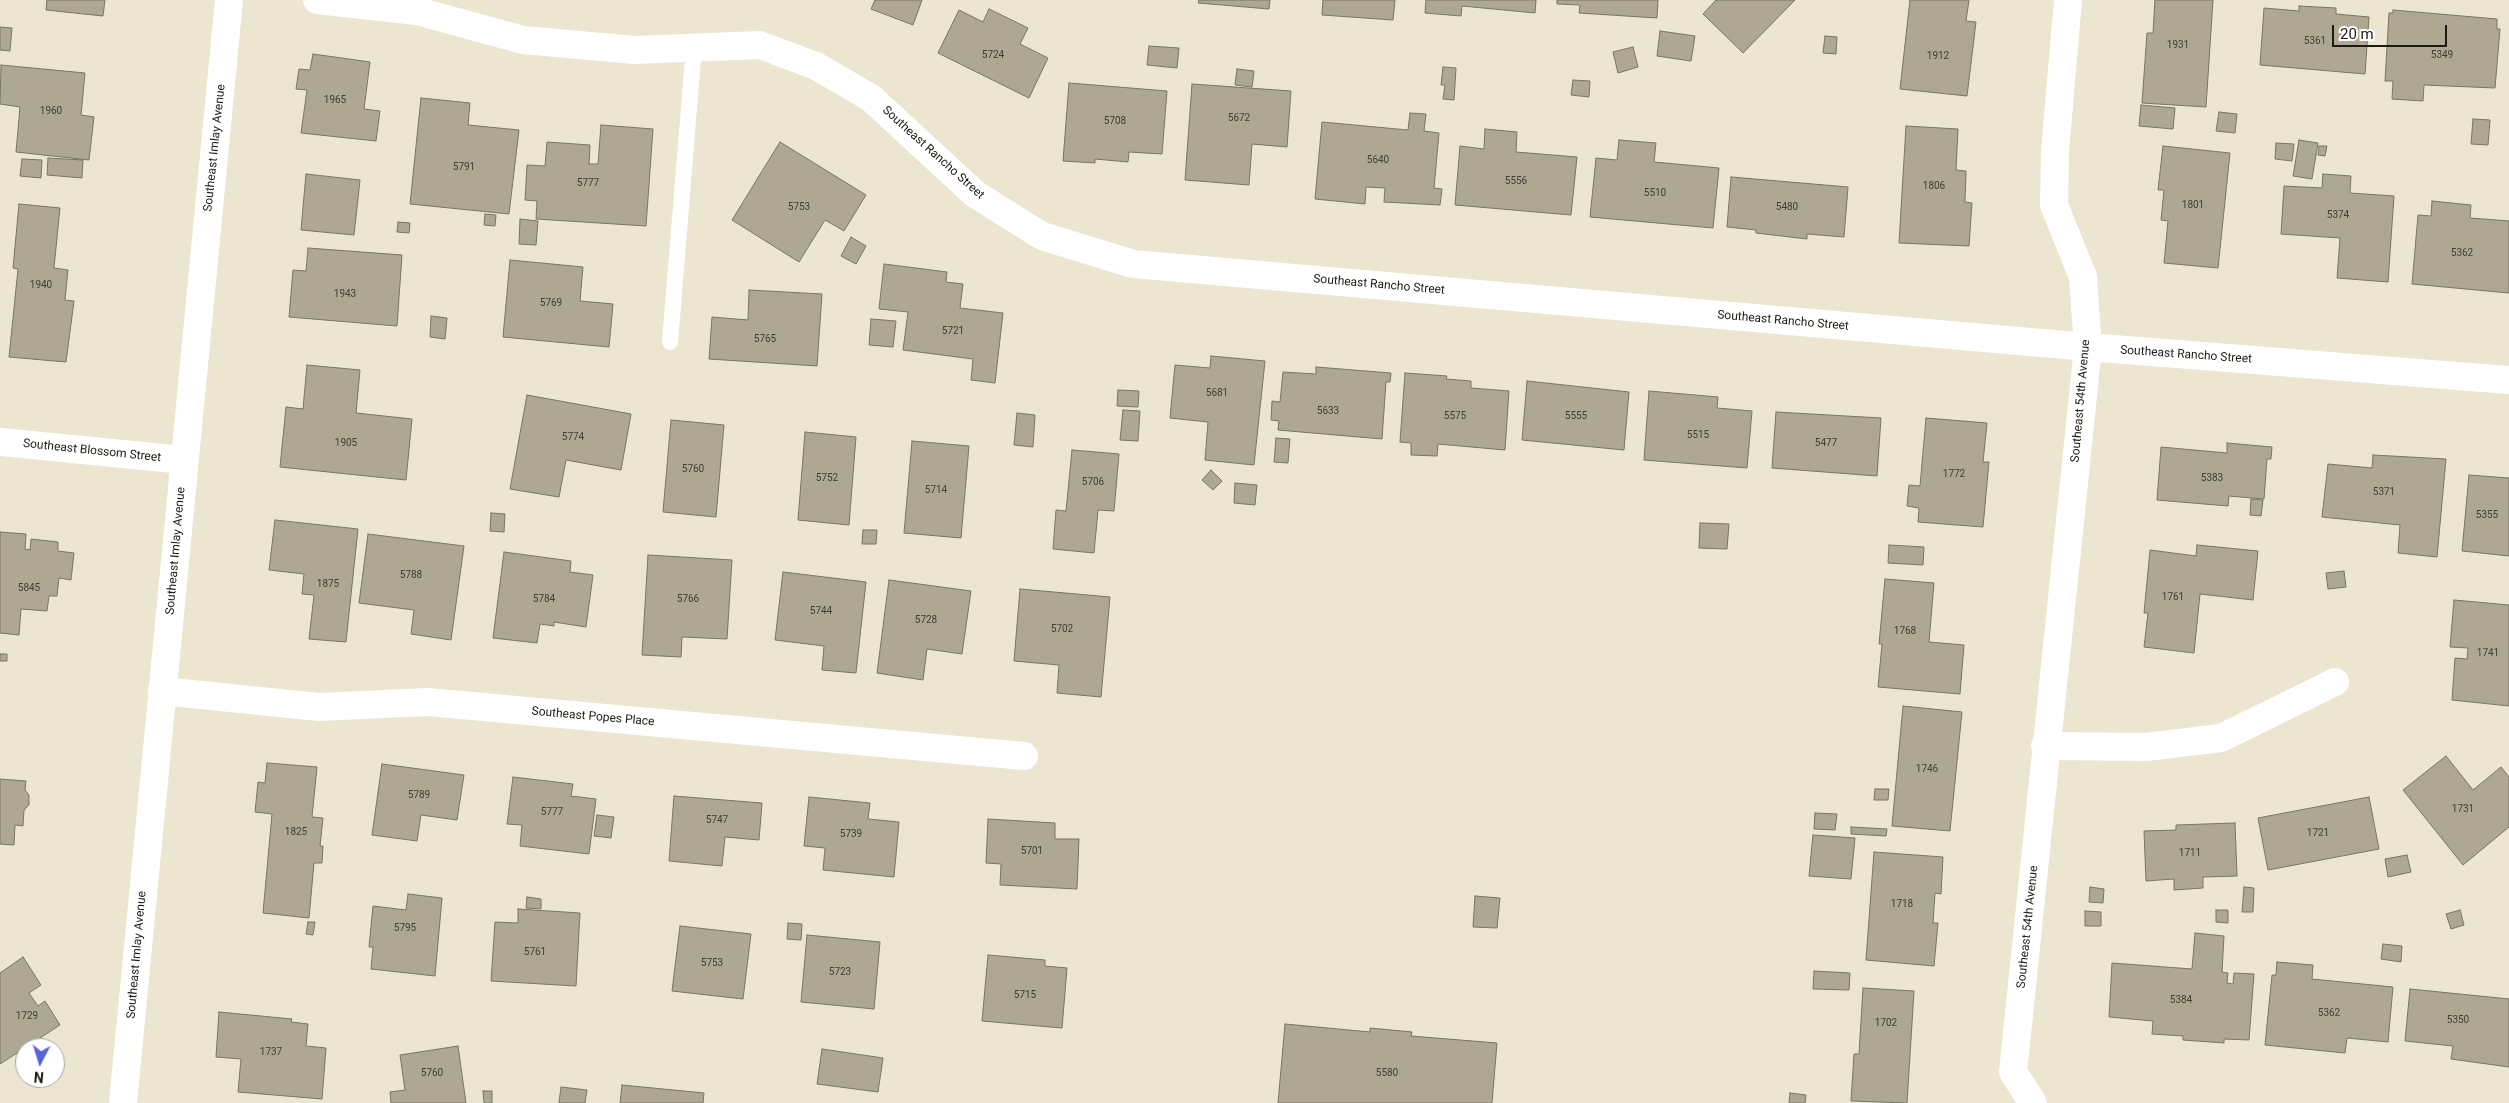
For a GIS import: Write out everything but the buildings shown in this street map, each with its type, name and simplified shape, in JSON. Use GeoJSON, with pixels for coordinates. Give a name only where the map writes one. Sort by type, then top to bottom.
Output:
{"type":"FeatureCollection","features":[{"type":"Feature","properties":{"kind":"street","name":"Southeast Imlay Avenue"},"geometry":{"type":"LineString","coordinates":[[123,1103],[229,0]]}},
{"type":"Feature","properties":{"kind":"street","name":"Southeast Rancho Street"},"geometry":{"type":"LineString","coordinates":[[318,0],[417,11],[523,40],[635,50],[694,46],[760,45],[816,66],[871,98],[983,199],[1042,236],[1133,264],[2088,347],[2509,380]]}},
{"type":"Feature","properties":{"kind":"street","name":"Southeast 54th Avenue"},"geometry":{"type":"LineString","coordinates":[[2033,1103],[2013,1072],[2088,347],[2083,277],[2054,205],[2055,151],[2068,0]]}},
{"type":"Feature","properties":{"kind":"street","name":"Southeast Blossom Street"},"geometry":{"type":"LineString","coordinates":[[0,442],[184,460]]}},
{"type":"Feature","properties":{"kind":"street"},"geometry":{"type":"LineString","coordinates":[[2046,746],[2146,747],[2221,738],[2335,682]]}},
{"type":"Feature","properties":{"kind":"street","name":"Southeast Popes Place"},"geometry":{"type":"LineString","coordinates":[[162,691],[319,707],[428,702],[1024,756]]}},
{"type":"Feature","properties":{"kind":"lane"},"geometry":{"type":"LineString","coordinates":[[670,342],[694,46]]}}]}
